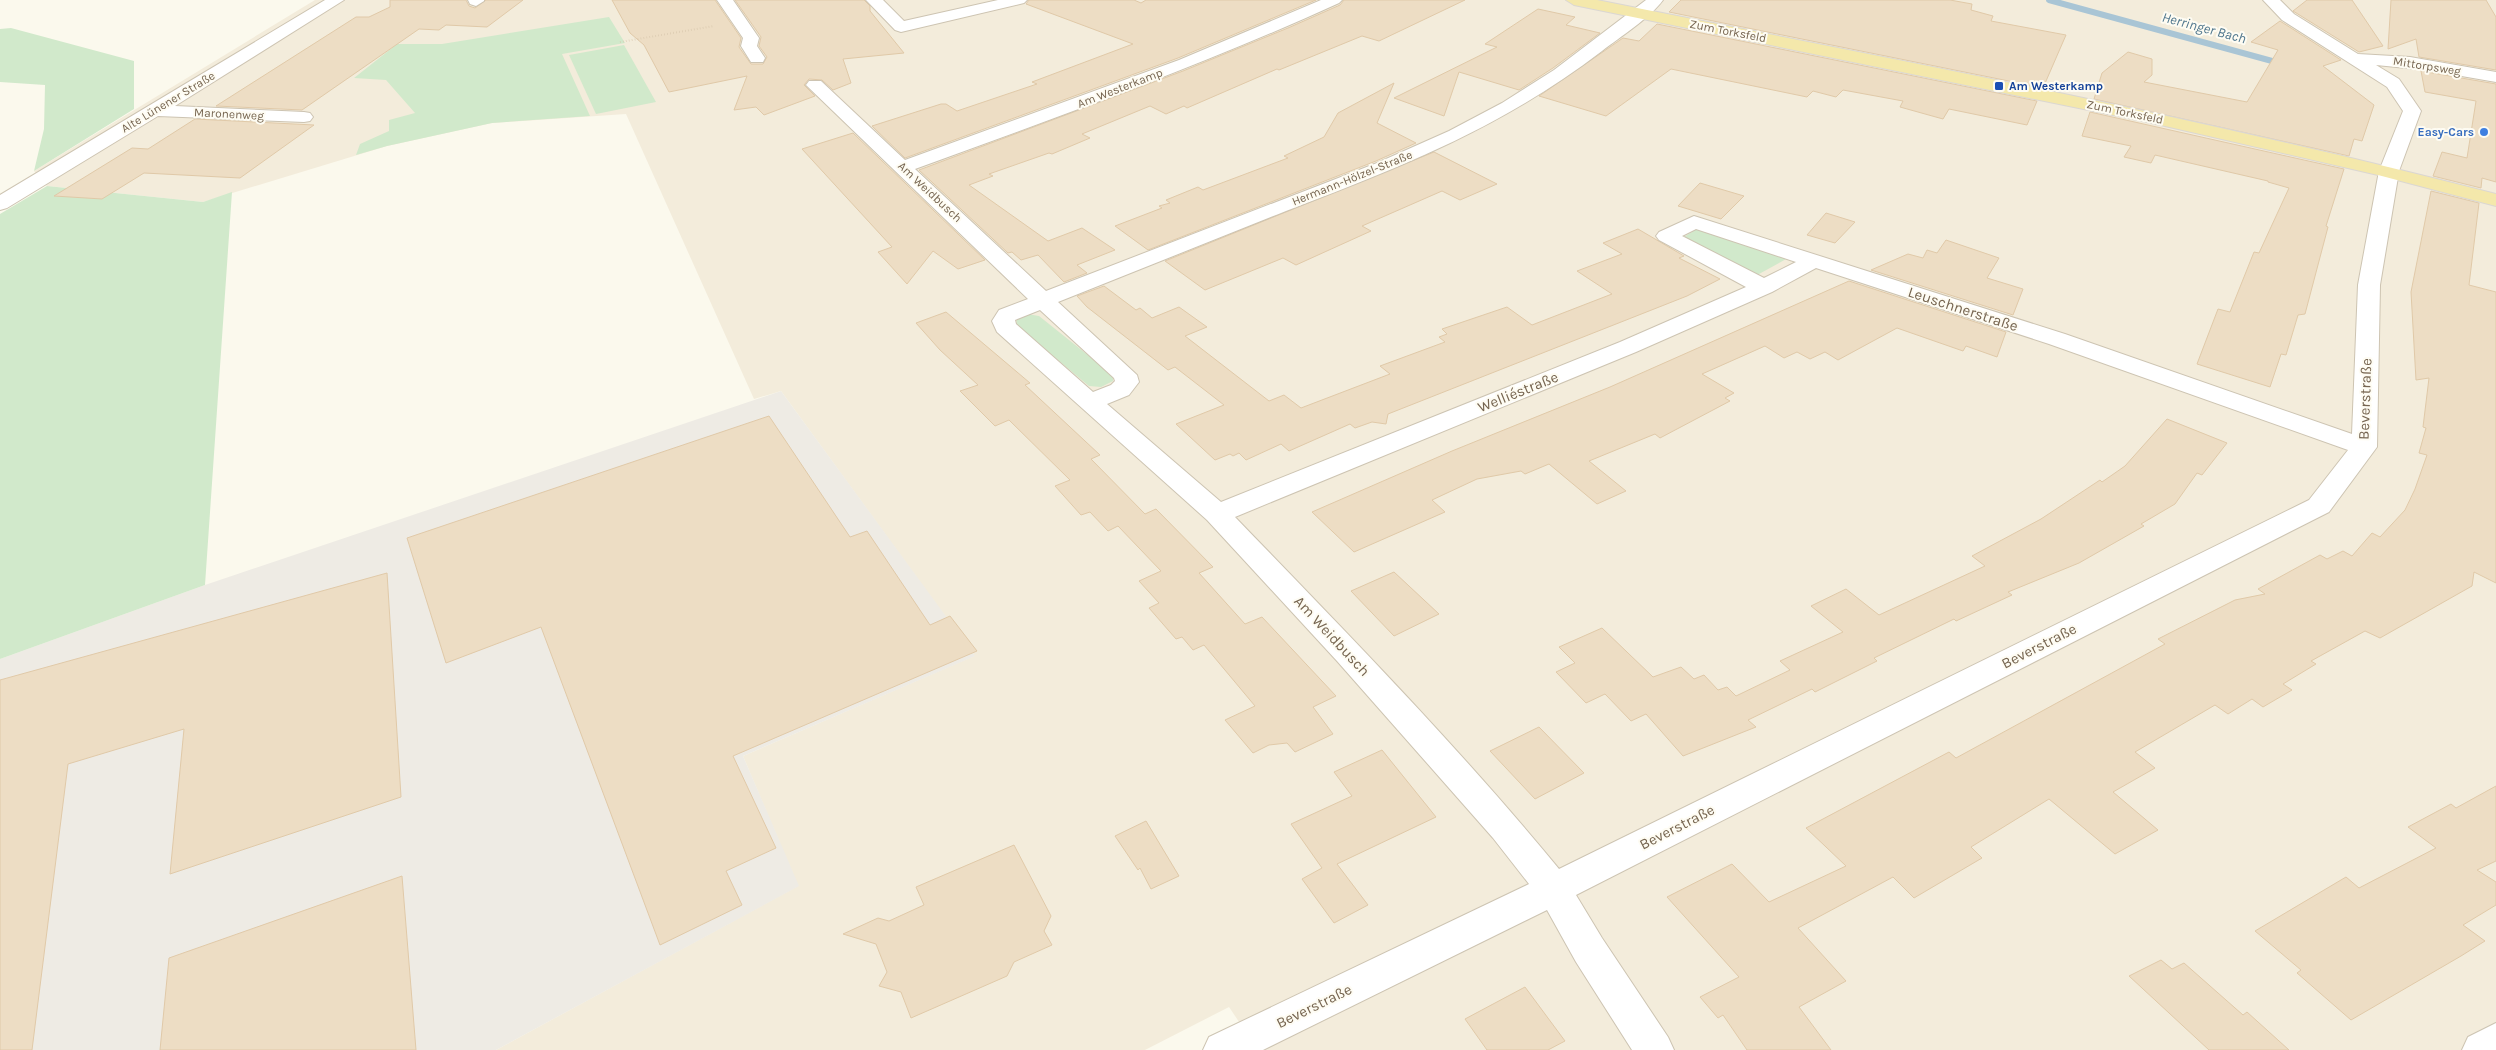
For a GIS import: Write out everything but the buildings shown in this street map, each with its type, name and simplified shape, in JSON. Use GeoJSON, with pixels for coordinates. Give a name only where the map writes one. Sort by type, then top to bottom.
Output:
{"type":"FeatureCollection","features":[{"type":"Feature","properties":{"kind":"main road","name":"Zum Torksfeld"},"geometry":{"type":"LineString","coordinates":[[1574,0],[2062,98],[2389,171],[2496,200]]}},
{"type":"Feature","properties":{"kind":"street","name":"Alte Lünener Straße"},"geometry":{"type":"LineString","coordinates":[[0,204],[336,0]]}},
{"type":"Feature","properties":{"kind":"street"},"geometry":{"type":"LineString","coordinates":[[725,0],[751,38],[749,46],[757,58]]}},
{"type":"Feature","properties":{"kind":"street"},"geometry":{"type":"LineString","coordinates":[[874,0],[901,27],[1019,0]]}},
{"type":"Feature","properties":{"kind":"street","name":"Am Westerkamp"},"geometry":{"type":"LineString","coordinates":[[903,167],[1184,64],[1275,27],[1334,0]]}},
{"type":"Feature","properties":{"kind":"street","name":"Hermann-Hölzel-Straße"},"geometry":{"type":"LineString","coordinates":[[1041,301],[1335,186],[1455,136],[1503,110],[1555,76],[1628,25],[1655,0]]}},
{"type":"Feature","properties":{"kind":"street","name":"Beverstraße"},"geometry":{"type":"LineString","coordinates":[[1223,1050],[1554,889],[2319,506],[2364,447],[2369,285],[2389,171],[2412,111],[2392,83],[2288,17],[2272,0]]}},
{"type":"Feature","properties":{"kind":"street","name":"Mittorpsweg"},"geometry":{"type":"LineString","coordinates":[[2357,60],[2382,59],[2418,63],[2496,77]]}},
{"type":"Feature","properties":{"kind":"street","name":"Am Weidbusch"},"geometry":{"type":"LineString","coordinates":[[816,85],[1041,301],[1125,375],[1127,382],[1120,390],[1092,401]]}},
{"type":"Feature","properties":{"kind":"street","name":"Maronenweg"},"geometry":{"type":"LineString","coordinates":[[154,110],[304,117]]}},
{"type":"Feature","properties":{"kind":"street","name":"Leuschnerstraße"},"geometry":{"type":"LineString","coordinates":[[1764,287],[1666,236],[1694,222],[2057,339],[2364,447]]}},
{"type":"Feature","properties":{"kind":"street","name":"Welliéstraße"},"geometry":{"type":"LineString","coordinates":[[1217,514],[1628,346],[1764,287],[1814,262]]}},
{"type":"Feature","properties":{"kind":"street","name":"Am Weidbusch"},"geometry":{"type":"LineString","coordinates":[[1041,301],[1007,315],[1002,321],[1005,327],[1092,401],[1217,514],[1368,674],[1505,828],[1554,889],[1589,950],[1654,1050]]}},
{"type":"Feature","properties":{"kind":"street"},"geometry":{"type":"LineString","coordinates":[[2482,1050],[2496,1041]]}},
{"type":"Feature","properties":{"kind":"path"},"geometry":{"type":"LineString","coordinates":[[620,42],[739,21]]}},
{"type":"Feature","properties":{"kind":"shaded area"},"geometry":{"type":"Polygon","coordinates":[[[315,0],[2496,0],[2496,1050],[1258,1050],[1229,1007],[1145,1050],[496,1050],[798,886],[743,756],[974,656],[781,391],[754,399],[626,114],[492,123],[387,146],[203,202],[47,186],[34,171],[315,0]]]}},
{"type":"Feature","properties":{"kind":"shaded area"},"geometry":{"type":"Polygon","coordinates":[[[781,391],[975,656],[743,756],[799,886],[496,1050],[0,1050],[0,659],[205,585],[781,391]]]}},
{"type":"Feature","properties":{"kind":"green space"},"geometry":{"type":"Polygon","coordinates":[[[609,17],[625,43],[562,54],[590,116],[492,123],[387,146],[356,155],[360,144],[389,131],[389,120],[415,113],[386,80],[354,78],[397,44],[442,44],[609,17]]]}},
{"type":"Feature","properties":{"kind":"green space"},"geometry":{"type":"Polygon","coordinates":[[[11,28],[134,61],[134,109],[34,171],[44,129],[45,85],[0,82],[0,29],[11,28]]]}},
{"type":"Feature","properties":{"kind":"green space"},"geometry":{"type":"Polygon","coordinates":[[[624,45],[656,102],[596,114],[569,55],[624,45]]]}},
{"type":"Feature","properties":{"kind":"green space"},"geometry":{"type":"Polygon","coordinates":[[[47,186],[203,202],[232,192],[205,585],[0,659],[0,214],[47,186]]]}},
{"type":"Feature","properties":{"kind":"green space"},"geometry":{"type":"Polygon","coordinates":[[[1695,230],[1701,230],[1788,258],[1759,274],[1753,274],[1684,237],[1695,230]]]}},
{"type":"Feature","properties":{"kind":"green space"},"geometry":{"type":"Polygon","coordinates":[[[1027,314],[1039,316],[1109,372],[1113,376],[1113,381],[1101,387],[1089,386],[1016,325],[1017,318],[1027,314]]]}},
{"type":"Feature","properties":{"kind":"waterway","name":"Herringer Bach"},"geometry":{"type":"LineString","coordinates":[[2049,0],[2283,64]]}},
{"type":"Feature","properties":{"kind":"place","name":"Am Westerkamp"},"geometry":{"type":"Point","coordinates":[1999,86]}},
{"type":"Feature","properties":{"kind":"place","name":"Easy-Cars"},"geometry":{"type":"Point","coordinates":[2484,132]}}]}
